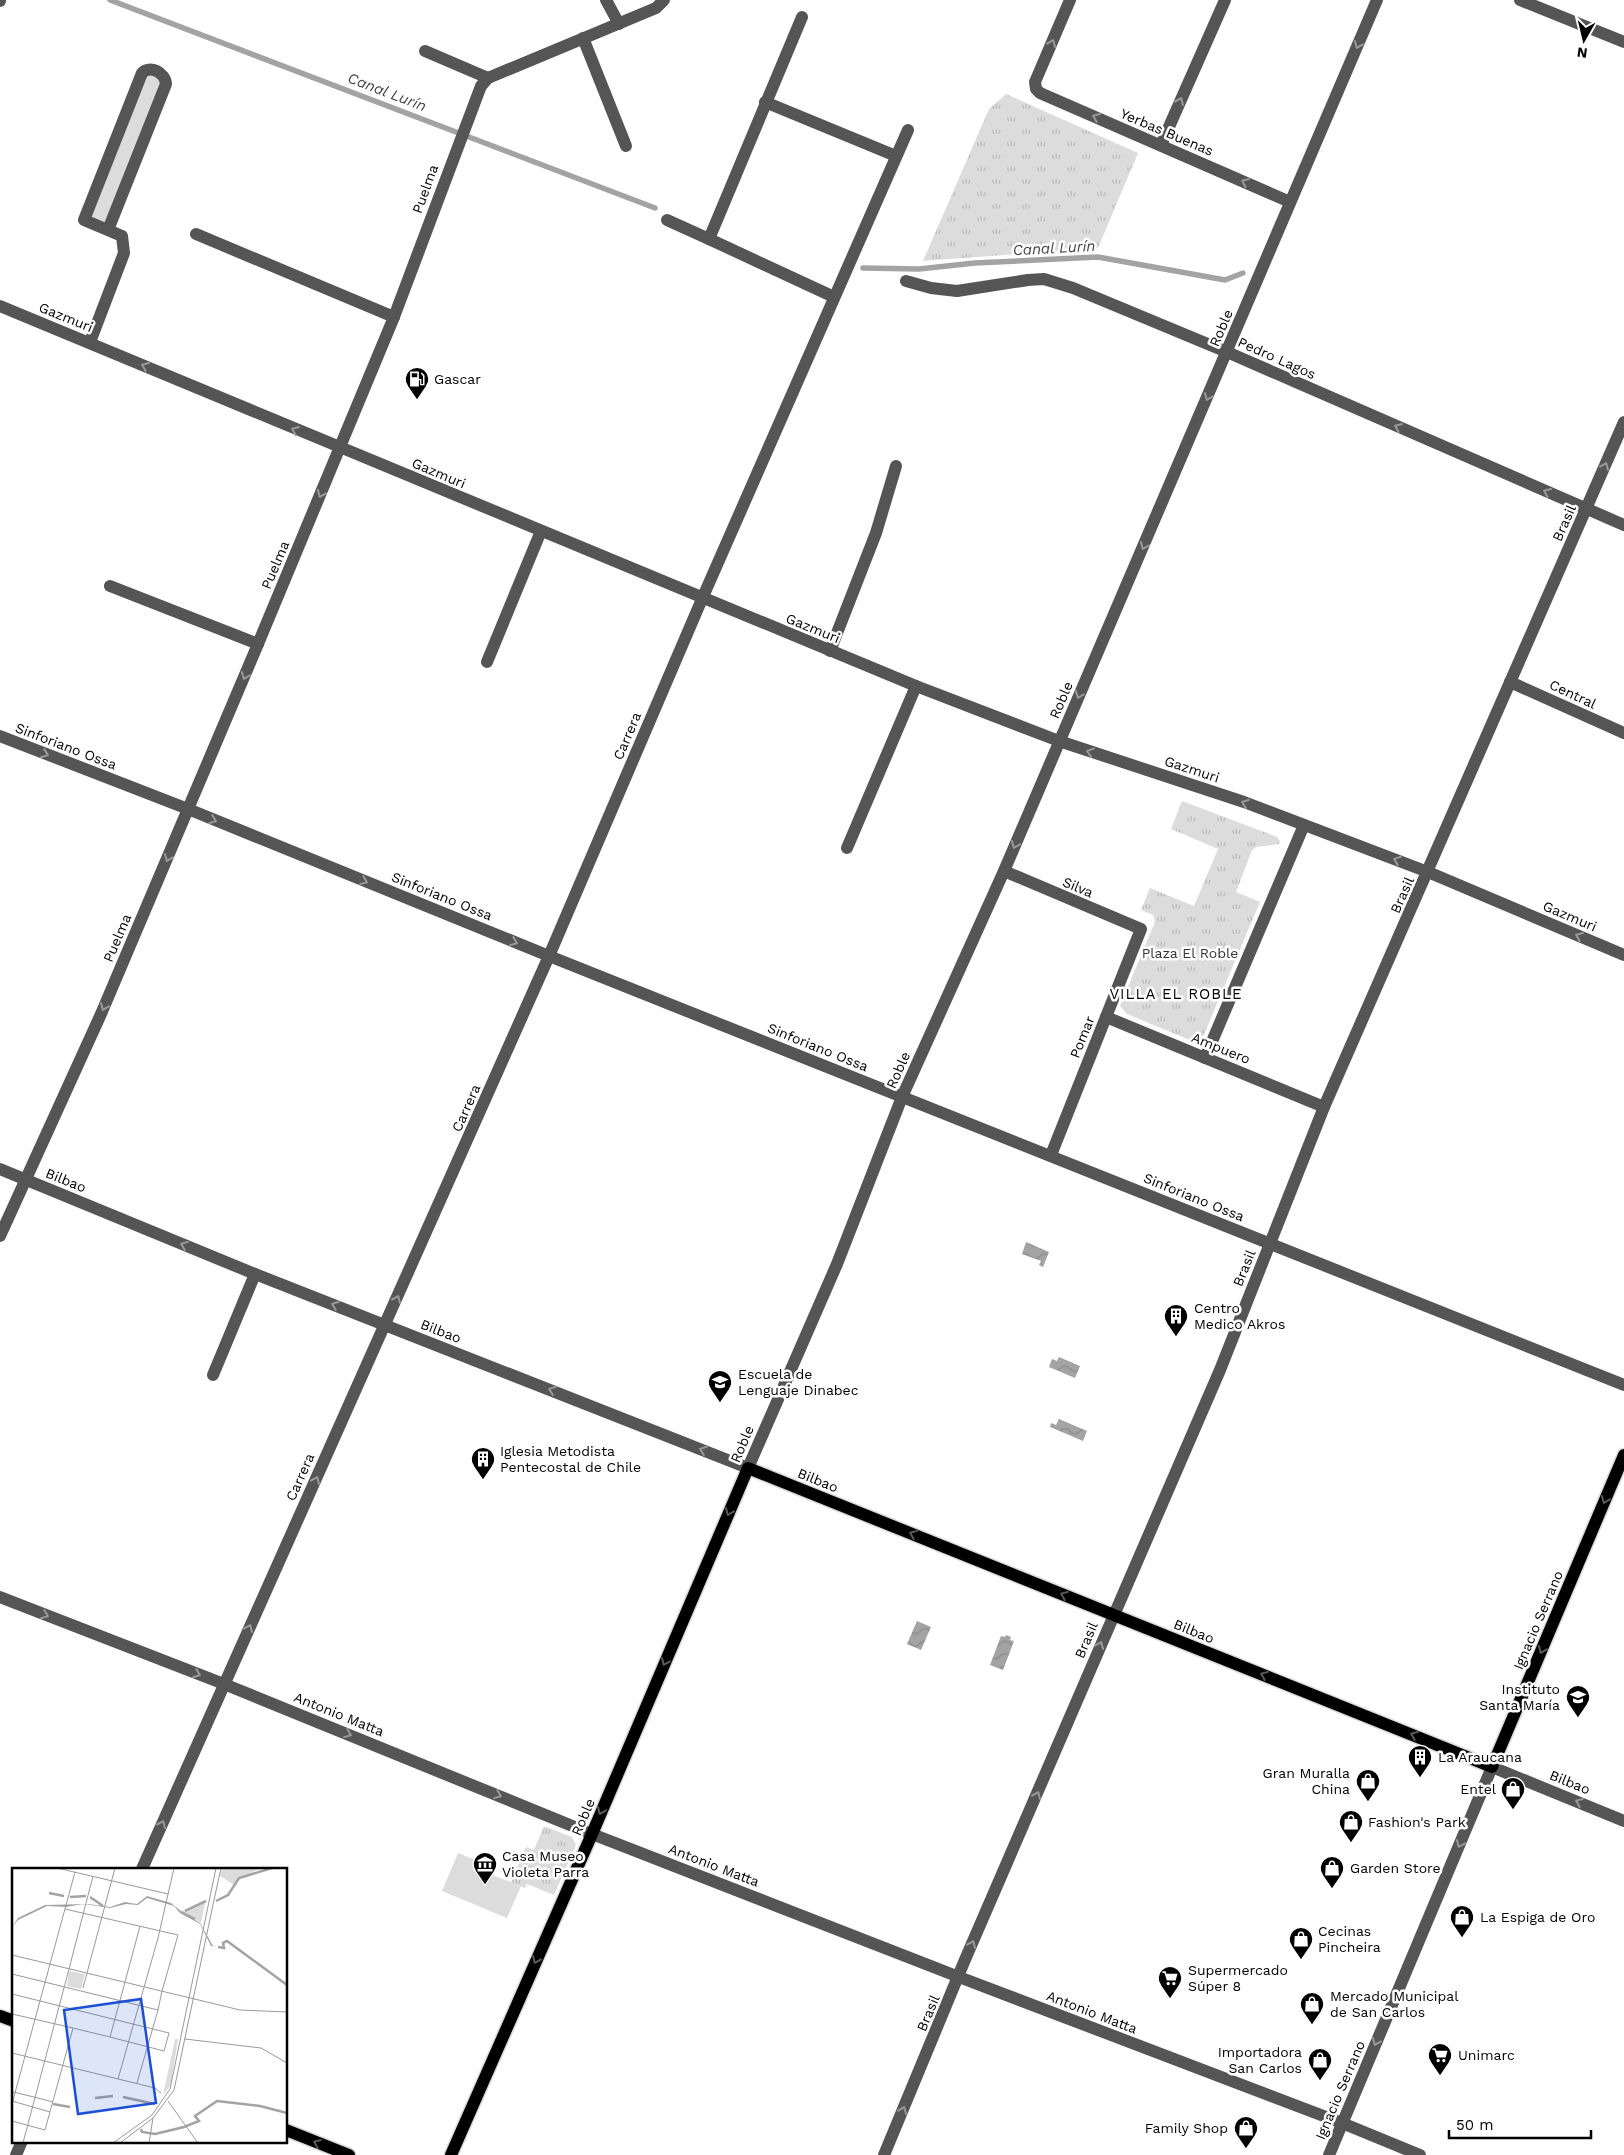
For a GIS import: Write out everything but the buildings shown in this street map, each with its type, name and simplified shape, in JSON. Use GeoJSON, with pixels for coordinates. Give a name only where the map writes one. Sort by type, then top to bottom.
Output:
{"type":"FeatureCollection","features":[{"type":"Feature","properties":{"kind":"main road","name":"Ignacio Serrano"},"geometry":{"type":"LineString","coordinates":[[1492,1767],[1624,1455]]}},
{"type":"Feature","properties":{"kind":"main road","name":"Bilbao"},"geometry":{"type":"LineString","coordinates":[[748,1468],[1492,1767]]}},
{"type":"Feature","properties":{"kind":"main road","name":"Roble"},"geometry":{"type":"LineString","coordinates":[[451,2155],[592,1834],[748,1468]]}},
{"type":"Feature","properties":{"kind":"main road"},"geometry":{"type":"LineString","coordinates":[[0,2016],[12,2020]]}},
{"type":"Feature","properties":{"kind":"main road"},"geometry":{"type":"LineString","coordinates":[[288,2131],[348,2155]]}},
{"type":"Feature","properties":{"kind":"street"},"geometry":{"type":"LineString","coordinates":[[606,0],[619,24]]}},
{"type":"Feature","properties":{"kind":"street"},"geometry":{"type":"LineString","coordinates":[[425,51],[488,78],[656,8],[664,0]]}},
{"type":"Feature","properties":{"kind":"street","name":"Yerbas Buenas"},"geometry":{"type":"LineString","coordinates":[[1070,0],[1036,78],[1035,86],[1040,93],[1290,202]]}},
{"type":"Feature","properties":{"kind":"street"},"geometry":{"type":"LineString","coordinates":[[1160,145],[1225,0]]}},
{"type":"Feature","properties":{"kind":"street","name":"Roble"},"geometry":{"type":"LineString","coordinates":[[748,1468],[837,1264],[902,1097],[1004,872],[1377,0]]}},
{"type":"Feature","properties":{"kind":"street"},"geometry":{"type":"LineString","coordinates":[[1520,0],[1624,42]]}},
{"type":"Feature","properties":{"kind":"street"},"geometry":{"type":"LineString","coordinates":[[709,239],[802,17]]}},
{"type":"Feature","properties":{"kind":"street"},"geometry":{"type":"LineString","coordinates":[[583,38],[626,146]]}},
{"type":"Feature","properties":{"kind":"street"},"geometry":{"type":"LineString","coordinates":[[90,342],[124,253],[122,236],[84,220],[142,73],[150,69],[161,74],[166,79],[166,84],[108,230]]}},
{"type":"Feature","properties":{"kind":"street","name":"Puelma"},"geometry":{"type":"LineString","coordinates":[[0,1236],[24,1179],[101,1014],[258,644],[394,316],[454,153],[481,86],[488,78]]}},
{"type":"Feature","properties":{"kind":"street"},"geometry":{"type":"LineString","coordinates":[[765,102],[896,156]]}},
{"type":"Feature","properties":{"kind":"street","name":"Carrera"},"geometry":{"type":"LineString","coordinates":[[142,1868],[549,956],[702,599],[908,130]]}},
{"type":"Feature","properties":{"kind":"street"},"geometry":{"type":"LineString","coordinates":[[667,220],[834,296]]}},
{"type":"Feature","properties":{"kind":"street"},"geometry":{"type":"LineString","coordinates":[[196,234],[394,316]]}},
{"type":"Feature","properties":{"kind":"street","name":"Pedro Lagos"},"geometry":{"type":"LineString","coordinates":[[906,281],[931,288],[957,291],[1044,279],[1074,288],[1228,352],[1624,525]]}},
{"type":"Feature","properties":{"kind":"street","name":"Gazmuri"},"geometry":{"type":"LineString","coordinates":[[0,306],[90,342],[340,449],[916,686],[1059,741],[1244,802],[1428,872],[1624,955]]}},
{"type":"Feature","properties":{"kind":"street","name":"Brasil"},"geometry":{"type":"LineString","coordinates":[[884,2155],[1113,1614],[1220,1370],[1324,1107],[1624,422]]}},
{"type":"Feature","properties":{"kind":"street"},"geometry":{"type":"LineString","coordinates":[[830,651],[876,533],[896,466]]}},
{"type":"Feature","properties":{"kind":"street"},"geometry":{"type":"LineString","coordinates":[[487,662],[541,531]]}},
{"type":"Feature","properties":{"kind":"street"},"geometry":{"type":"LineString","coordinates":[[110,586],[258,644]]}},
{"type":"Feature","properties":{"kind":"street","name":"Central"},"geometry":{"type":"LineString","coordinates":[[1510,682],[1624,733]]}},
{"type":"Feature","properties":{"kind":"street"},"geometry":{"type":"LineString","coordinates":[[847,848],[916,686]]}},
{"type":"Feature","properties":{"kind":"street","name":"Sinforiano Ossa"},"geometry":{"type":"LineString","coordinates":[[0,736],[188,809],[549,956],[1624,1385]]}},
{"type":"Feature","properties":{"kind":"street"},"geometry":{"type":"LineString","coordinates":[[1205,1058],[1304,826]]}},
{"type":"Feature","properties":{"kind":"street","name":"Silva"},"geometry":{"type":"LineString","coordinates":[[1004,872],[1141,929]]}},
{"type":"Feature","properties":{"kind":"street","name":"Pomar"},"geometry":{"type":"LineString","coordinates":[[1051,1155],[1141,929]]}},
{"type":"Feature","properties":{"kind":"street","name":"Ampuero"},"geometry":{"type":"LineString","coordinates":[[1106,1017],[1324,1107]]}},
{"type":"Feature","properties":{"kind":"street","name":"Bilbao"},"geometry":{"type":"LineString","coordinates":[[0,1169],[255,1274],[748,1468]]}},
{"type":"Feature","properties":{"kind":"street"},"geometry":{"type":"LineString","coordinates":[[213,1375],[255,1274]]}},
{"type":"Feature","properties":{"kind":"street","name":"Antonio Matta"},"geometry":{"type":"LineString","coordinates":[[0,1597],[224,1684],[592,1834],[1342,2123],[1420,2155]]}},
{"type":"Feature","properties":{"kind":"street","name":"Bilbao"},"geometry":{"type":"LineString","coordinates":[[1492,1767],[1624,1821]]}},
{"type":"Feature","properties":{"kind":"street","name":"Ignacio Serrano"},"geometry":{"type":"LineString","coordinates":[[1328,2155],[1492,1767]]}},
{"type":"Feature","properties":{"kind":"street"},"geometry":{"type":"LineString","coordinates":[[16,2155],[22,2142]]}},
{"type":"Feature","properties":{"kind":"green space"},"geometry":{"type":"Polygon","coordinates":[[[145,72],[164,80],[108,229],[86,219],[145,72]]]}},
{"type":"Feature","properties":{"kind":"green space"},"geometry":{"type":"Polygon","coordinates":[[[1006,94],[1138,153],[1098,248],[923,261],[989,109],[1006,94]]]}},
{"type":"Feature","properties":{"kind":"green space","name":"Plaza El Roble"},"geometry":{"type":"Polygon","coordinates":[[[1182,801],[1277,837],[1280,841],[1279,844],[1256,847],[1252,850],[1236,892],[1260,902],[1203,1037],[1192,1041],[1127,1014],[1120,1006],[1155,922],[1153,915],[1141,910],[1150,888],[1194,906],[1218,849],[1171,829],[1182,801]]]}},
{"type":"Feature","properties":{"kind":"green space"},"geometry":{"type":"Polygon","coordinates":[[[544,1826],[572,1837],[576,1845],[554,1895],[527,1884],[525,1888],[511,1882],[526,1847],[534,1850],[544,1826]]]}},
{"type":"Feature","properties":{"kind":"green space"},"geometry":{"type":"Polygon","coordinates":[[[458,1853],[493,1867],[490,1874],[521,1886],[507,1918],[442,1891],[458,1853]]]}},
{"type":"Feature","properties":{"kind":"water"},"geometry":{"type":"Polygon","coordinates":[[[1026,1242],[1049,1252],[1043,1267],[1039,1265],[1041,1261],[1022,1254],[1026,1242]]]}},
{"type":"Feature","properties":{"kind":"water"},"geometry":{"type":"Polygon","coordinates":[[[1059,1357],[1080,1366],[1075,1378],[1049,1367],[1052,1359],[1057,1361],[1059,1357]]]}},
{"type":"Feature","properties":{"kind":"water"},"geometry":{"type":"Polygon","coordinates":[[[1059,1419],[1087,1431],[1083,1441],[1050,1427],[1051,1423],[1056,1425],[1059,1419]]]}},
{"type":"Feature","properties":{"kind":"water"},"geometry":{"type":"Polygon","coordinates":[[[917,1621],[931,1627],[921,1650],[907,1644],[917,1621]]]}},
{"type":"Feature","properties":{"kind":"water"},"geometry":{"type":"Polygon","coordinates":[[[1006,1635],[1011,1637],[1010,1640],[1014,1641],[1003,1670],[990,1665],[1001,1636],[1005,1637],[1006,1635]]]}},
{"type":"Feature","properties":{"kind":"waterway","name":"Canal Lurín"},"geometry":{"type":"LineString","coordinates":[[110,0],[655,208]]}},
{"type":"Feature","properties":{"kind":"waterway","name":"Canal Lurín"},"geometry":{"type":"LineString","coordinates":[[863,268],[919,269],[975,263],[1098,257],[1225,280],[1243,273]]}},
{"type":"Feature","properties":{"kind":"place","name":"Gascar"},"geometry":{"type":"Point","coordinates":[417,400]}},
{"type":"Feature","properties":{"kind":"place","name":"Centro Medico Akros"},"geometry":{"type":"Point","coordinates":[1176,1337]}},
{"type":"Feature","properties":{"kind":"place","name":"Escuela de Lenguaje Dinabec"},"geometry":{"type":"Point","coordinates":[720,1403]}},
{"type":"Feature","properties":{"kind":"place","name":"Iglesia Metodista Pentecostal de Chile"},"geometry":{"type":"Point","coordinates":[483,1480]}},
{"type":"Feature","properties":{"kind":"place","name":"Instituto Santa María"},"geometry":{"type":"Point","coordinates":[1578,1718]}},
{"type":"Feature","properties":{"kind":"place","name":"La Araucana"},"geometry":{"type":"Point","coordinates":[1420,1778]}},
{"type":"Feature","properties":{"kind":"place","name":"Gran Muralla China"},"geometry":{"type":"Point","coordinates":[1368,1802]}},
{"type":"Feature","properties":{"kind":"place","name":"Entel"},"geometry":{"type":"Point","coordinates":[1513,1810]}},
{"type":"Feature","properties":{"kind":"place","name":"Fashion's Park"},"geometry":{"type":"Point","coordinates":[1351,1843]}},
{"type":"Feature","properties":{"kind":"place","name":"Casa Museo Violeta Parra"},"geometry":{"type":"Point","coordinates":[485,1885]}},
{"type":"Feature","properties":{"kind":"place","name":"Garden Store"},"geometry":{"type":"Point","coordinates":[1332,1889]}},
{"type":"Feature","properties":{"kind":"place","name":"La Espiga de Oro"},"geometry":{"type":"Point","coordinates":[1462,1938]}},
{"type":"Feature","properties":{"kind":"place","name":"Cecinas Pincheira"},"geometry":{"type":"Point","coordinates":[1301,1960]}},
{"type":"Feature","properties":{"kind":"place","name":"Supermercado Súper 8"},"geometry":{"type":"Point","coordinates":[1170,1999]}},
{"type":"Feature","properties":{"kind":"place","name":"Mercado Municipal de San Carlos"},"geometry":{"type":"Point","coordinates":[1312,2025]}},
{"type":"Feature","properties":{"kind":"place","name":"Unimarc"},"geometry":{"type":"Point","coordinates":[1440,2076]}},
{"type":"Feature","properties":{"kind":"place","name":"Importadora San Carlos"},"geometry":{"type":"Point","coordinates":[1320,2081]}},
{"type":"Feature","properties":{"kind":"place","name":"Family Shop"},"geometry":{"type":"Point","coordinates":[1246,2149]}},
{"type":"Feature","properties":{"kind":"district","name":"VILLA EL ROBLE"},"geometry":{"type":"Point","coordinates":[1176,994]}}]}
